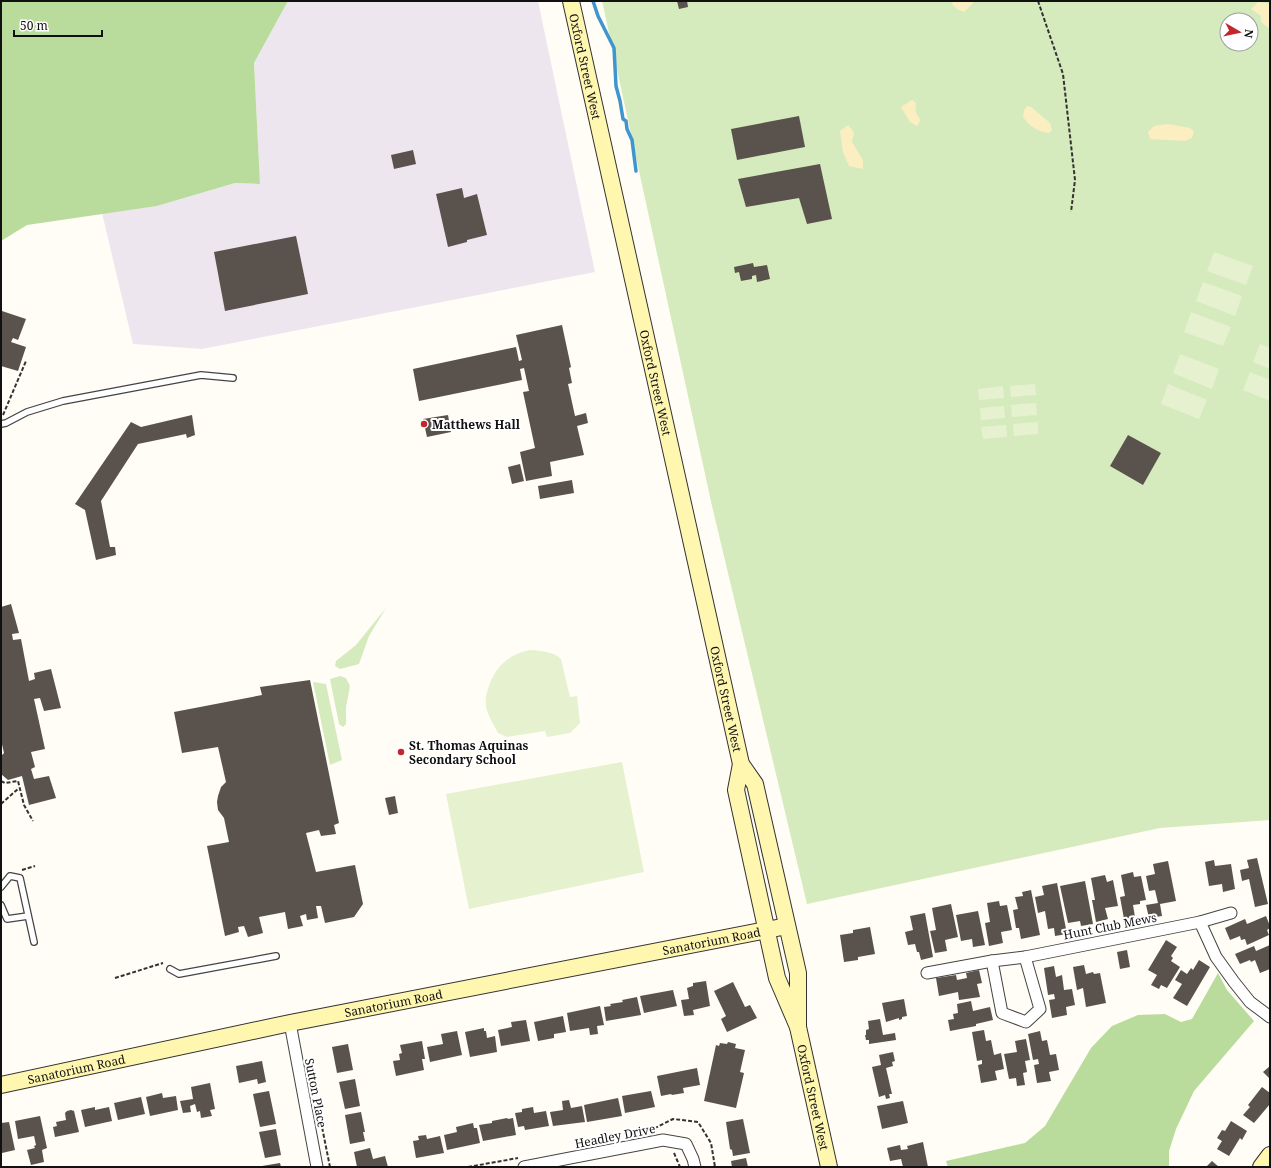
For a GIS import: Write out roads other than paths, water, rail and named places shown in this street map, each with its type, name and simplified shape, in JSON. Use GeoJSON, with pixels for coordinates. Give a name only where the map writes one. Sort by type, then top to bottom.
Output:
{"type":"FeatureCollection","features":[{"type":"Feature","properties":{"kind":"main road","name":"Oxford Street West"},"geometry":{"type":"LineString","coordinates":[[571,1],[741,764],[755,784],[798,973],[798,1027]]}},
{"type":"Feature","properties":{"kind":"main road","name":"Oxford Street West"},"geometry":{"type":"LineString","coordinates":[[741,764],[736,790],[777,978],[798,1027],[829,1167]]}},
{"type":"Feature","properties":{"kind":"main road","name":"Sanatorium Road"},"geometry":{"type":"LineString","coordinates":[[1,1085],[290,1023],[787,926]]}},
{"type":"Feature","properties":{"kind":"main road"},"geometry":{"type":"LineString","coordinates":[[1261,1167],[1270,1155]]}},
{"type":"Feature","properties":{"kind":"street","name":"Hunt Club Mews"},"geometry":{"type":"LineString","coordinates":[[927,973],[1025,956],[1200,922],[1231,913]]}},
{"type":"Feature","properties":{"kind":"street"},"geometry":{"type":"LineString","coordinates":[[1200,922],[1216,957],[1234,982],[1250,1002],[1270,1017]]}},
{"type":"Feature","properties":{"kind":"street"},"geometry":{"type":"LineString","coordinates":[[992,961],[1002,1013],[1026,1022],[1040,1009],[1025,956]]}},
{"type":"Feature","properties":{"kind":"street","name":"Sutton Place"},"geometry":{"type":"LineString","coordinates":[[290,1023],[317,1167]]}},
{"type":"Feature","properties":{"kind":"street","name":"Headley Drive"},"geometry":{"type":"LineString","coordinates":[[524,1167],[663,1140],[686,1144],[695,1167]]}},
{"type":"Feature","properties":{"kind":"lane"},"geometry":{"type":"LineString","coordinates":[[1,424],[27,412],[63,401],[201,374],[233,378]]}},
{"type":"Feature","properties":{"kind":"lane"},"geometry":{"type":"LineString","coordinates":[[1,888],[10,876],[20,878],[34,942]]}},
{"type":"Feature","properties":{"kind":"lane"},"geometry":{"type":"LineString","coordinates":[[1,905],[7,919],[28,916]]}},
{"type":"Feature","properties":{"kind":"lane"},"geometry":{"type":"LineString","coordinates":[[170,969],[179,974],[276,956]]}},
{"type":"Feature","properties":{"kind":"waterway"},"geometry":{"type":"LineString","coordinates":[[593,1],[598,16],[614,48],[616,86],[623,119],[626,121],[627,129],[632,140],[636,171]]}},
{"type":"Feature","properties":{"kind":"place","name":"Matthews Hall"},"geometry":{"type":"Point","coordinates":[424,424]}},
{"type":"Feature","properties":{"kind":"place","name":"St. Thomas Aquinas Secondary School"},"geometry":{"type":"Point","coordinates":[401,752]}}]}
